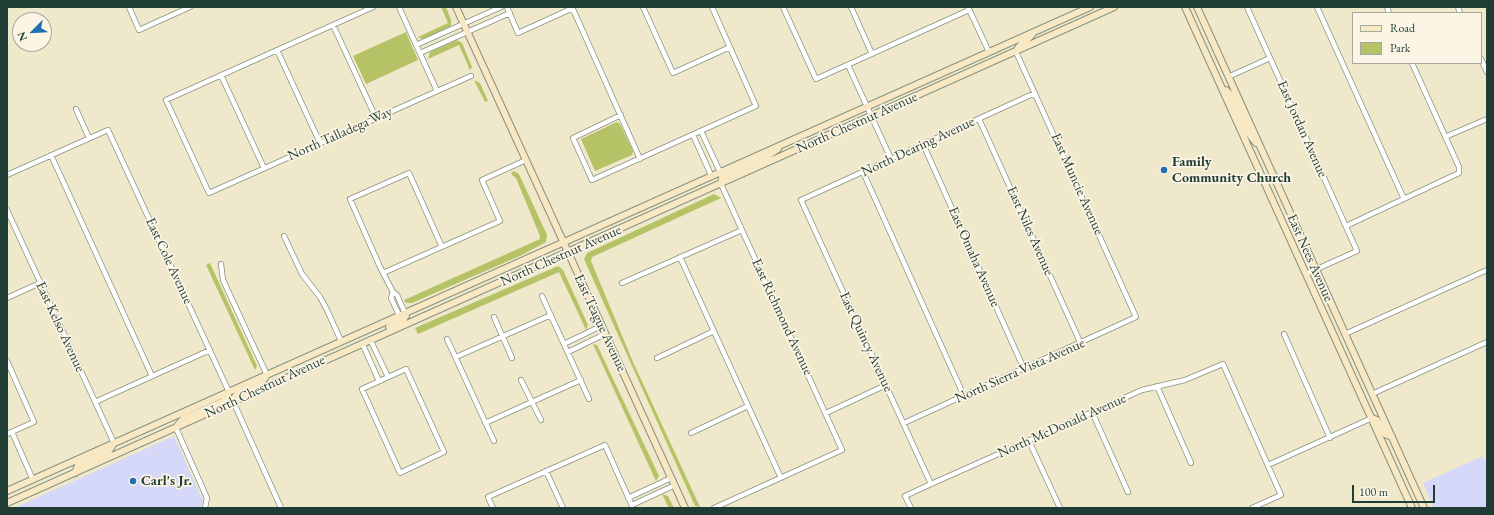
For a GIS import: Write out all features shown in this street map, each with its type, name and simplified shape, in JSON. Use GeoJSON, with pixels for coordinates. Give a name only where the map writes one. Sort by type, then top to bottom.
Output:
{"type":"FeatureCollection","features":[{"type":"Feature","properties":{"kind":"main road","name":"East Teague Avenue"},"geometry":{"type":"LineString","coordinates":[[456,7],[685,508]]}},
{"type":"Feature","properties":{"kind":"main road","name":"North Chestnut Avenue"},"geometry":{"type":"LineString","coordinates":[[7,491],[1090,7]]}},
{"type":"Feature","properties":{"kind":"main road","name":"North Chestnut Avenue"},"geometry":{"type":"LineString","coordinates":[[7,503],[176,428],[370,339],[568,253],[1114,7]]}},
{"type":"Feature","properties":{"kind":"main road","name":"East Nees Avenue"},"geometry":{"type":"LineString","coordinates":[[1185,7],[1412,508]]}},
{"type":"Feature","properties":{"kind":"main road","name":"East Nees Avenue"},"geometry":{"type":"LineString","coordinates":[[1197,7],[1424,508]]}},
{"type":"Feature","properties":{"kind":"main road"},"geometry":{"type":"LineString","coordinates":[[1016,52],[1019,45],[1029,40],[1033,33]]}},
{"type":"Feature","properties":{"kind":"main road"},"geometry":{"type":"LineString","coordinates":[[1223,91],[1226,90],[1230,94],[1249,134],[1264,154]]}},
{"type":"Feature","properties":{"kind":"main road"},"geometry":{"type":"LineString","coordinates":[[721,184],[722,177],[763,159],[793,139]]}},
{"type":"Feature","properties":{"kind":"main road"},"geometry":{"type":"LineString","coordinates":[[362,343],[373,334],[402,321],[406,316],[405,313]]}},
{"type":"Feature","properties":{"kind":"main road"},"geometry":{"type":"LineString","coordinates":[[233,401],[237,394],[264,382],[267,375]]}},
{"type":"Feature","properties":{"kind":"main road"},"geometry":{"type":"LineString","coordinates":[[176,428],[183,419],[224,401],[229,392]]}},
{"type":"Feature","properties":{"kind":"main road"},"geometry":{"type":"LineString","coordinates":[[1372,418],[1377,420],[1385,434],[1392,437]]}},
{"type":"Feature","properties":{"kind":"main road"},"geometry":{"type":"LineString","coordinates":[[75,473],[78,465],[109,451],[114,443]]}},
{"type":"Feature","properties":{"kind":"street"},"geometry":{"type":"LineString","coordinates":[[128,7],[139,30],[190,7]]}},
{"type":"Feature","properties":{"kind":"street"},"geometry":{"type":"LineString","coordinates":[[264,168],[221,75],[373,7]]}},
{"type":"Feature","properties":{"kind":"street"},"geometry":{"type":"LineString","coordinates":[[399,7],[437,91]]}},
{"type":"Feature","properties":{"kind":"street"},"geometry":{"type":"LineString","coordinates":[[416,45],[502,7]]}},
{"type":"Feature","properties":{"kind":"street"},"geometry":{"type":"LineString","coordinates":[[507,7],[518,32],[572,8],[640,159]]}},
{"type":"Feature","properties":{"kind":"street"},"geometry":{"type":"LineString","coordinates":[[642,7],[672,73],[730,47]]}},
{"type":"Feature","properties":{"kind":"street"},"geometry":{"type":"LineString","coordinates":[[621,115],[573,138],[592,180],[756,106],[712,7]]}},
{"type":"Feature","properties":{"kind":"street"},"geometry":{"type":"LineString","coordinates":[[783,7],[816,79],[969,8],[989,52]]}},
{"type":"Feature","properties":{"kind":"street"},"geometry":{"type":"LineString","coordinates":[[851,7],[872,54]]}},
{"type":"Feature","properties":{"kind":"street","name":"East Jordan Avenue"},"geometry":{"type":"LineString","coordinates":[[1247,7],[1357,251],[1316,269]]}},
{"type":"Feature","properties":{"kind":"street"},"geometry":{"type":"LineString","coordinates":[[1317,7],[1404,199]]}},
{"type":"Feature","properties":{"kind":"street"},"geometry":{"type":"LineString","coordinates":[[420,53],[510,13]]}},
{"type":"Feature","properties":{"kind":"street"},"geometry":{"type":"LineString","coordinates":[[484,15],[488,23]]}},
{"type":"Feature","properties":{"kind":"street"},"geometry":{"type":"LineString","coordinates":[[333,25],[376,118]]}},
{"type":"Feature","properties":{"kind":"street"},"geometry":{"type":"LineString","coordinates":[[439,35],[442,43]]}},
{"type":"Feature","properties":{"kind":"street"},"geometry":{"type":"LineString","coordinates":[[278,50],[320,143]]}},
{"type":"Feature","properties":{"kind":"street","name":"East Muncie Avenue"},"geometry":{"type":"LineString","coordinates":[[1016,52],[1136,317]]}},
{"type":"Feature","properties":{"kind":"street"},"geometry":{"type":"LineString","coordinates":[[1228,77],[1270,58]]}},
{"type":"Feature","properties":{"kind":"street"},"geometry":{"type":"LineString","coordinates":[[1482,60],[1487,72]]}},
{"type":"Feature","properties":{"kind":"street"},"geometry":{"type":"LineString","coordinates":[[1346,226],[1459,173],[1459,167],[1412,64]]}},
{"type":"Feature","properties":{"kind":"street"},"geometry":{"type":"LineString","coordinates":[[848,65],[891,159]]}},
{"type":"Feature","properties":{"kind":"street","name":"North Talladega Way"},"geometry":{"type":"LineString","coordinates":[[221,75],[166,100],[209,193],[471,76]]}},
{"type":"Feature","properties":{"kind":"street","name":"North Dearing Avenue"},"geometry":{"type":"LineString","coordinates":[[801,200],[1035,93]]}},
{"type":"Feature","properties":{"kind":"street"},"geometry":{"type":"LineString","coordinates":[[7,175],[89,138],[76,109]]}},
{"type":"Feature","properties":{"kind":"street","name":"East Niles Avenue"},"geometry":{"type":"LineString","coordinates":[[979,119],[1081,344]]}},
{"type":"Feature","properties":{"kind":"street"},"geometry":{"type":"LineString","coordinates":[[1446,137],[1487,119]]}},
{"type":"Feature","properties":{"kind":"street","name":"East Cole Avenue"},"geometry":{"type":"LineString","coordinates":[[89,138],[108,130],[229,392]]}},
{"type":"Feature","properties":{"kind":"street"},"geometry":{"type":"LineString","coordinates":[[701,131],[720,172]]}},
{"type":"Feature","properties":{"kind":"street"},"geometry":{"type":"LineString","coordinates":[[693,135],[712,175]]}},
{"type":"Feature","properties":{"kind":"street","name":"East Omaha Avenue"},"geometry":{"type":"LineString","coordinates":[[923,144],[1024,370]]}},
{"type":"Feature","properties":{"kind":"street"},"geometry":{"type":"LineString","coordinates":[[51,155],[152,376]]}},
{"type":"Feature","properties":{"kind":"street"},"geometry":{"type":"LineString","coordinates":[[704,158],[712,155]]}},
{"type":"Feature","properties":{"kind":"street"},"geometry":{"type":"LineString","coordinates":[[383,273],[500,221],[482,180],[526,160]]}},
{"type":"Feature","properties":{"kind":"street"},"geometry":{"type":"LineString","coordinates":[[863,172],[964,396]]}},
{"type":"Feature","properties":{"kind":"street"},"geometry":{"type":"LineString","coordinates":[[405,313],[398,295],[393,292],[383,273],[350,199],[409,173],[442,247]]}},
{"type":"Feature","properties":{"kind":"street","name":"East Richmond Avenue"},"geometry":{"type":"LineString","coordinates":[[721,184],[842,450],[781,478]]}},
{"type":"Feature","properties":{"kind":"street","name":"East Quincy Avenue"},"geometry":{"type":"LineString","coordinates":[[801,200],[931,484]]}},
{"type":"Feature","properties":{"kind":"street","name":"East Kelso Avenue"},"geometry":{"type":"LineString","coordinates":[[7,210],[114,443]]}},
{"type":"Feature","properties":{"kind":"street"},"geometry":{"type":"LineString","coordinates":[[622,283],[742,230]]}},
{"type":"Feature","properties":{"kind":"street"},"geometry":{"type":"LineString","coordinates":[[284,236],[302,274],[320,297],[341,341]]}},
{"type":"Feature","properties":{"kind":"street"},"geometry":{"type":"LineString","coordinates":[[680,257],[781,478],[714,508]]}},
{"type":"Feature","properties":{"kind":"street"},"geometry":{"type":"LineString","coordinates":[[221,264],[223,280],[267,375]]}},
{"type":"Feature","properties":{"kind":"street"},"geometry":{"type":"LineString","coordinates":[[1306,274],[1316,269]]}},
{"type":"Feature","properties":{"kind":"street"},"geometry":{"type":"LineString","coordinates":[[1345,334],[1487,270]]}},
{"type":"Feature","properties":{"kind":"street"},"geometry":{"type":"LineString","coordinates":[[7,298],[40,283]]}},
{"type":"Feature","properties":{"kind":"street"},"geometry":{"type":"LineString","coordinates":[[393,292],[391,298],[399,316]]}},
{"type":"Feature","properties":{"kind":"street"},"geometry":{"type":"LineString","coordinates":[[542,296],[590,399]]}},
{"type":"Feature","properties":{"kind":"street"},"geometry":{"type":"LineString","coordinates":[[456,357],[551,315]]}},
{"type":"Feature","properties":{"kind":"street"},"geometry":{"type":"LineString","coordinates":[[494,317],[512,358]]}},
{"type":"Feature","properties":{"kind":"street","name":"North Sierra Vista Avenue"},"geometry":{"type":"LineString","coordinates":[[904,423],[1081,344],[1136,317]]}},
{"type":"Feature","properties":{"kind":"street"},"geometry":{"type":"LineString","coordinates":[[564,344],[602,326]]}},
{"type":"Feature","properties":{"kind":"street"},"geometry":{"type":"LineString","coordinates":[[656,358],[714,330]]}},
{"type":"Feature","properties":{"kind":"street"},"geometry":{"type":"LineString","coordinates":[[568,352],[605,334]]}},
{"type":"Feature","properties":{"kind":"street"},"geometry":{"type":"LineString","coordinates":[[1284,334],[1330,438]]}},
{"type":"Feature","properties":{"kind":"street"},"geometry":{"type":"LineString","coordinates":[[579,337],[583,345]]}},
{"type":"Feature","properties":{"kind":"street"},"geometry":{"type":"LineString","coordinates":[[370,339],[388,377]]}},
{"type":"Feature","properties":{"kind":"street"},"geometry":{"type":"LineString","coordinates":[[447,339],[494,441]]}},
{"type":"Feature","properties":{"kind":"street"},"geometry":{"type":"LineString","coordinates":[[1372,394],[1487,342]]}},
{"type":"Feature","properties":{"kind":"street"},"geometry":{"type":"LineString","coordinates":[[362,343],[379,381]]}},
{"type":"Feature","properties":{"kind":"street"},"geometry":{"type":"LineString","coordinates":[[95,402],[210,350]]}},
{"type":"Feature","properties":{"kind":"street"},"geometry":{"type":"LineString","coordinates":[[7,361],[34,422],[9,433],[33,480]]}},
{"type":"Feature","properties":{"kind":"street"},"geometry":{"type":"LineString","coordinates":[[373,366],[381,362]]}},
{"type":"Feature","properties":{"kind":"street","name":"North McDonald Avenue"},"geometry":{"type":"LineString","coordinates":[[911,508],[905,496],[1092,412],[1157,386],[1185,380],[1223,364],[1268,465]]}},
{"type":"Feature","properties":{"kind":"street"},"geometry":{"type":"LineString","coordinates":[[406,369],[444,452],[400,473],[362,389],[379,381],[406,369]]}},
{"type":"Feature","properties":{"kind":"street"},"geometry":{"type":"LineString","coordinates":[[521,380],[541,420]]}},
{"type":"Feature","properties":{"kind":"street"},"geometry":{"type":"LineString","coordinates":[[485,423],[581,380]]}},
{"type":"Feature","properties":{"kind":"street"},"geometry":{"type":"LineString","coordinates":[[826,413],[886,385]]}},
{"type":"Feature","properties":{"kind":"street"},"geometry":{"type":"LineString","coordinates":[[1157,386],[1192,463]]}},
{"type":"Feature","properties":{"kind":"street"},"geometry":{"type":"LineString","coordinates":[[233,401],[281,508]]}},
{"type":"Feature","properties":{"kind":"street"},"geometry":{"type":"LineString","coordinates":[[691,433],[748,406]]}},
{"type":"Feature","properties":{"kind":"street"},"geometry":{"type":"LineString","coordinates":[[1092,412],[1128,492]]}},
{"type":"Feature","properties":{"kind":"street"},"geometry":{"type":"LineString","coordinates":[[1252,508],[1282,495],[1268,465],[1372,418]]}},
{"type":"Feature","properties":{"kind":"street"},"geometry":{"type":"LineString","coordinates":[[176,428],[207,498],[205,508]]}},
{"type":"Feature","properties":{"kind":"street"},"geometry":{"type":"LineString","coordinates":[[1029,441],[1060,508]]}},
{"type":"Feature","properties":{"kind":"street"},"geometry":{"type":"LineString","coordinates":[[493,508],[488,497],[604,445],[632,506],[675,485]]}},
{"type":"Feature","properties":{"kind":"street"},"geometry":{"type":"LineString","coordinates":[[546,471],[563,508]]}},
{"type":"Feature","properties":{"kind":"street"},"geometry":{"type":"LineString","coordinates":[[628,498],[671,478]]}},
{"type":"Feature","properties":{"kind":"shaded area"},"geometry":{"type":"Polygon","coordinates":[[[174,436],[203,501],[200,508],[14,508],[174,436]]]}},
{"type":"Feature","properties":{"kind":"shaded area"},"geometry":{"type":"Polygon","coordinates":[[[1483,456],[1487,466],[1487,508],[1434,508],[1423,483],[1483,456]]]}},
{"type":"Feature","properties":{"kind":"green space"},"geometry":{"type":"Polygon","coordinates":[[[441,7],[446,7],[451,20],[451,26],[424,39],[419,38],[418,37],[448,23],[441,7]]]}},
{"type":"Feature","properties":{"kind":"green space"},"geometry":{"type":"Polygon","coordinates":[[[406,32],[418,60],[366,84],[353,56],[406,32]]]}},
{"type":"Feature","properties":{"kind":"green space"},"geometry":{"type":"Polygon","coordinates":[[[457,40],[462,43],[472,67],[470,70],[459,45],[428,59],[430,52],[457,40]]]}},
{"type":"Feature","properties":{"kind":"green space"},"geometry":{"type":"Polygon","coordinates":[[[474,80],[480,83],[488,101],[485,102],[474,80]]]}},
{"type":"Feature","properties":{"kind":"green space"},"geometry":{"type":"Polygon","coordinates":[[[617,122],[620,124],[633,151],[632,155],[595,171],[581,139],[617,122]]]}},
{"type":"Feature","properties":{"kind":"green space"},"geometry":{"type":"Polygon","coordinates":[[[514,171],[519,174],[547,235],[546,242],[522,255],[412,303],[406,303],[404,300],[540,239],[516,178],[511,173],[514,171]]]}},
{"type":"Feature","properties":{"kind":"green space"},"geometry":{"type":"Polygon","coordinates":[[[714,194],[721,198],[592,257],[591,261],[633,362],[700,507],[695,506],[584,259],[587,253],[714,194]]]}},
{"type":"Feature","properties":{"kind":"green space"},"geometry":{"type":"Polygon","coordinates":[[[210,263],[257,366],[255,370],[206,265],[210,263]]]}},
{"type":"Feature","properties":{"kind":"green space"},"geometry":{"type":"Polygon","coordinates":[[[558,266],[563,270],[588,325],[586,330],[559,272],[418,334],[415,328],[558,266]]]}},
{"type":"Feature","properties":{"kind":"green space"},"geometry":{"type":"Polygon","coordinates":[[[593,344],[597,345],[659,476],[656,481],[593,344]]]}},
{"type":"Feature","properties":{"kind":"green space"},"geometry":{"type":"Polygon","coordinates":[[[662,494],[668,496],[674,508],[669,508],[662,494]]]}},
{"type":"Feature","properties":{"kind":"place","name":"Family Community Church"},"geometry":{"type":"Point","coordinates":[1164,170]}},
{"type":"Feature","properties":{"kind":"place","name":"Carl's Jr."},"geometry":{"type":"Point","coordinates":[133,481]}}]}
